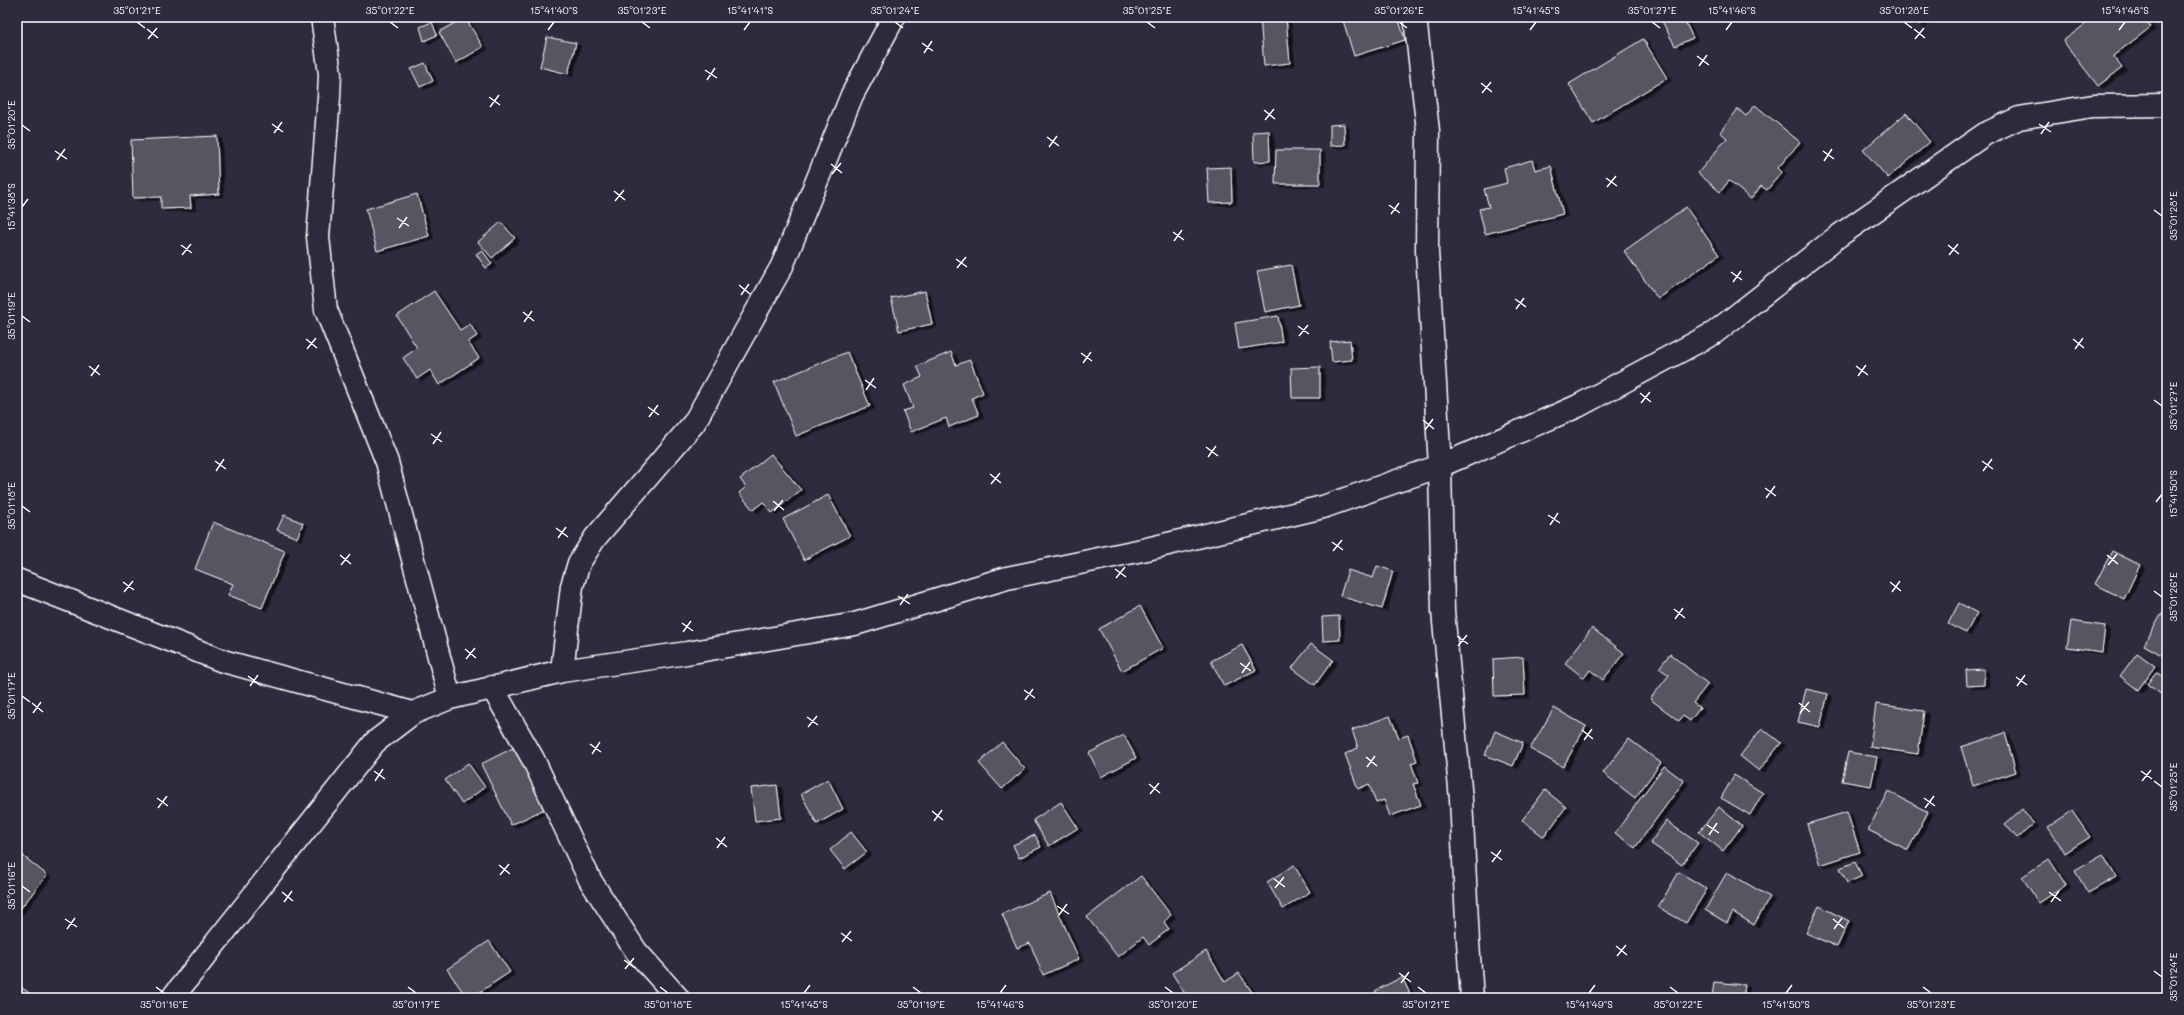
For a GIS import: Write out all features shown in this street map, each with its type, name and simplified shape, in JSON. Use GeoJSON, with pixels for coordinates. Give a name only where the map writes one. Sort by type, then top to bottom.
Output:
{"type":"FeatureCollection","features":[{"type":"Feature","properties":{"kind":"street"},"geometry":{"type":"LineString","coordinates":[[322,17],[330,74],[330,97],[318,237],[326,310],[387,462],[450,698]]}},
{"type":"Feature","properties":{"kind":"street"},"geometry":{"type":"LineString","coordinates":[[562,671],[572,586],[579,563],[595,538],[694,423],[782,266],[852,95],[894,17]]}},
{"type":"Feature","properties":{"kind":"street"},"geometry":{"type":"LineString","coordinates":[[1415,17],[1428,131],[1427,251],[1440,466],[1444,611],[1462,799],[1472,998]]}},
{"type":"Feature","properties":{"kind":"street"},"geometry":{"type":"LineString","coordinates":[[172,998],[374,742],[413,713],[450,698],[562,671],[687,653],[856,624],[1007,578],[1148,549],[1323,508],[1440,466],[1578,406],[1714,332],[1837,236],[1985,134],[2019,118],[2093,106],[2167,105]]}},
{"type":"Feature","properties":{"kind":"street"},"geometry":{"type":"LineString","coordinates":[[17,580],[223,660],[413,713]]}},
{"type":"Feature","properties":{"kind":"street"},"geometry":{"type":"LineString","coordinates":[[492,687],[533,759],[590,880],[636,952],[678,998]]}},
{"type":"Feature","properties":{"kind":"building"},"geometry":{"type":"Polygon","coordinates":[[[465,17],[483,47],[456,63],[439,32],[465,17]]]}},
{"type":"Feature","properties":{"kind":"building"},"geometry":{"type":"Polygon","coordinates":[[[1260,17],[1286,17],[1290,63],[1264,66],[1260,17]]]}},
{"type":"Feature","properties":{"kind":"building"},"geometry":{"type":"Polygon","coordinates":[[[1342,17],[1398,17],[1405,40],[1354,56],[1342,17]]]}},
{"type":"Feature","properties":{"kind":"building"},"geometry":{"type":"Polygon","coordinates":[[[1670,17],[1683,17],[1693,38],[1675,46],[1662,21],[1670,17]]]}},
{"type":"Feature","properties":{"kind":"building"},"geometry":{"type":"Polygon","coordinates":[[[1912,17],[1927,17],[1920,25],[1912,17]]]}},
{"type":"Feature","properties":{"kind":"building"},"geometry":{"type":"Polygon","coordinates":[[[2095,17],[2143,17],[2151,27],[2113,56],[2122,68],[2098,86],[2063,41],[2095,17]]]}},
{"type":"Feature","properties":{"kind":"building"},"geometry":{"type":"Polygon","coordinates":[[[432,22],[437,35],[424,41],[420,27],[432,22]]]}},
{"type":"Feature","properties":{"kind":"building"},"geometry":{"type":"Polygon","coordinates":[[[547,37],[576,43],[568,74],[540,67],[547,37]]]}},
{"type":"Feature","properties":{"kind":"building"},"geometry":{"type":"Polygon","coordinates":[[[1643,39],[1667,78],[1593,123],[1569,84],[1643,39]]]}},
{"type":"Feature","properties":{"kind":"building"},"geometry":{"type":"Polygon","coordinates":[[[425,63],[433,81],[420,87],[411,69],[425,63]]]}},
{"type":"Feature","properties":{"kind":"building"},"geometry":{"type":"Polygon","coordinates":[[[1755,105],[1800,142],[1778,168],[1782,172],[1767,190],[1761,186],[1751,199],[1729,181],[1720,192],[1698,173],[1727,138],[1720,132],[1738,109],[1746,116],[1755,105]]]}},
{"type":"Feature","properties":{"kind":"building"},"geometry":{"type":"Polygon","coordinates":[[[1906,113],[1930,142],[1888,178],[1863,150],[1906,113]]]}},
{"type":"Feature","properties":{"kind":"building"},"geometry":{"type":"Polygon","coordinates":[[[1344,124],[1345,145],[1330,146],[1330,125],[1344,124]]]}},
{"type":"Feature","properties":{"kind":"building"},"geometry":{"type":"Polygon","coordinates":[[[1269,131],[1270,161],[1254,162],[1253,132],[1269,131]]]}},
{"type":"Feature","properties":{"kind":"building"},"geometry":{"type":"Polygon","coordinates":[[[217,136],[219,194],[190,196],[191,208],[161,209],[161,197],[133,198],[131,140],[217,136]]]}},
{"type":"Feature","properties":{"kind":"building"},"geometry":{"type":"Polygon","coordinates":[[[1276,150],[1320,150],[1320,184],[1275,184],[1276,150]]]}},
{"type":"Feature","properties":{"kind":"building"},"geometry":{"type":"Polygon","coordinates":[[[1532,160],[1535,170],[1551,166],[1563,214],[1485,234],[1479,209],[1489,207],[1484,189],[1507,183],[1504,168],[1532,160]]]}},
{"type":"Feature","properties":{"kind":"building"},"geometry":{"type":"Polygon","coordinates":[[[1231,167],[1232,202],[1209,203],[1207,168],[1231,167]]]}},
{"type":"Feature","properties":{"kind":"building"},"geometry":{"type":"Polygon","coordinates":[[[417,194],[429,236],[377,251],[366,209],[417,194]]]}},
{"type":"Feature","properties":{"kind":"building"},"geometry":{"type":"Polygon","coordinates":[[[1686,207],[1719,255],[1658,299],[1624,251],[1686,207]]]}},
{"type":"Feature","properties":{"kind":"building"},"geometry":{"type":"Polygon","coordinates":[[[501,222],[515,238],[492,258],[478,242],[501,222]]]}},
{"type":"Feature","properties":{"kind":"building"},"geometry":{"type":"Polygon","coordinates":[[[482,250],[492,264],[486,268],[476,254],[482,250]]]}},
{"type":"Feature","properties":{"kind":"building"},"geometry":{"type":"Polygon","coordinates":[[[1291,265],[1299,305],[1265,312],[1257,271],[1291,265]]]}},
{"type":"Feature","properties":{"kind":"building"},"geometry":{"type":"Polygon","coordinates":[[[434,291],[460,330],[470,324],[477,336],[468,342],[479,358],[439,385],[430,370],[417,379],[403,358],[417,348],[397,316],[434,291]]]}},
{"type":"Feature","properties":{"kind":"building"},"geometry":{"type":"Polygon","coordinates":[[[925,291],[932,324],[899,331],[891,298],[925,291]]]}},
{"type":"Feature","properties":{"kind":"building"},"geometry":{"type":"Polygon","coordinates":[[[1278,316],[1282,342],[1239,349],[1235,323],[1278,316]]]}},
{"type":"Feature","properties":{"kind":"building"},"geometry":{"type":"Polygon","coordinates":[[[1350,340],[1352,360],[1332,362],[1330,342],[1350,340]]]}},
{"type":"Feature","properties":{"kind":"building"},"geometry":{"type":"Polygon","coordinates":[[[847,352],[870,406],[796,436],[774,382],[847,352]]]}},
{"type":"Feature","properties":{"kind":"building"},"geometry":{"type":"Polygon","coordinates":[[[951,352],[956,365],[970,360],[983,393],[972,398],[979,415],[949,427],[946,418],[911,432],[903,411],[913,408],[904,385],[922,377],[917,366],[951,352]]]}},
{"type":"Feature","properties":{"kind":"building"},"geometry":{"type":"Polygon","coordinates":[[[1320,367],[1320,398],[1292,398],[1291,368],[1320,367]]]}},
{"type":"Feature","properties":{"kind":"building"},"geometry":{"type":"Polygon","coordinates":[[[771,454],[801,490],[772,513],[763,502],[753,510],[739,493],[746,487],[740,479],[771,454]]]}},
{"type":"Feature","properties":{"kind":"building"},"geometry":{"type":"Polygon","coordinates":[[[828,495],[850,536],[804,560],[783,519],[828,495]]]}},
{"type":"Feature","properties":{"kind":"building"},"geometry":{"type":"Polygon","coordinates":[[[284,515],[303,523],[297,538],[277,530],[284,515]]]}},
{"type":"Feature","properties":{"kind":"building"},"geometry":{"type":"Polygon","coordinates":[[[213,522],[285,551],[262,608],[228,595],[233,584],[195,569],[213,522]]]}},
{"type":"Feature","properties":{"kind":"building"},"geometry":{"type":"Polygon","coordinates":[[[2112,551],[2140,565],[2124,599],[2095,584],[2112,551]]]}},
{"type":"Feature","properties":{"kind":"building"},"geometry":{"type":"Polygon","coordinates":[[[1377,566],[1393,571],[1382,609],[1340,596],[1348,570],[1373,578],[1377,566]]]}},
{"type":"Feature","properties":{"kind":"building"},"geometry":{"type":"Polygon","coordinates":[[[1959,603],[1977,613],[1966,633],[1948,624],[1959,603]]]}},
{"type":"Feature","properties":{"kind":"building"},"geometry":{"type":"Polygon","coordinates":[[[1140,606],[1163,648],[1122,671],[1099,629],[1140,606]]]}},
{"type":"Feature","properties":{"kind":"building"},"geometry":{"type":"Polygon","coordinates":[[[2165,608],[2167,609],[2167,658],[2144,645],[2165,608]]]}},
{"type":"Feature","properties":{"kind":"building"},"geometry":{"type":"Polygon","coordinates":[[[1339,616],[1340,640],[1323,641],[1322,617],[1339,616]]]}},
{"type":"Feature","properties":{"kind":"building"},"geometry":{"type":"Polygon","coordinates":[[[2071,621],[2105,626],[2102,652],[2067,647],[2071,621]]]}},
{"type":"Feature","properties":{"kind":"building"},"geometry":{"type":"Polygon","coordinates":[[[1592,628],[1624,653],[1603,680],[1590,670],[1584,678],[1565,663],[1592,628]]]}},
{"type":"Feature","properties":{"kind":"building"},"geometry":{"type":"Polygon","coordinates":[[[1311,644],[1333,660],[1315,685],[1292,668],[1311,644]]]}},
{"type":"Feature","properties":{"kind":"building"},"geometry":{"type":"Polygon","coordinates":[[[1242,645],[1256,670],[1224,686],[1211,661],[1242,645]]]}},
{"type":"Feature","properties":{"kind":"building"},"geometry":{"type":"Polygon","coordinates":[[[2137,653],[2155,666],[2138,690],[2120,676],[2137,653]]]}},
{"type":"Feature","properties":{"kind":"building"},"geometry":{"type":"Polygon","coordinates":[[[1670,654],[1708,684],[1693,703],[1700,708],[1690,721],[1683,716],[1679,721],[1650,699],[1669,675],[1659,668],[1670,654]]]}},
{"type":"Feature","properties":{"kind":"building"},"geometry":{"type":"Polygon","coordinates":[[[1523,657],[1525,695],[1494,696],[1493,659],[1523,657]]]}},
{"type":"Feature","properties":{"kind":"building"},"geometry":{"type":"Polygon","coordinates":[[[1984,669],[1984,685],[1967,686],[1966,670],[1984,669]]]}},
{"type":"Feature","properties":{"kind":"building"},"geometry":{"type":"Polygon","coordinates":[[[2156,672],[2167,680],[2167,694],[2165,697],[2147,684],[2156,672]]]}},
{"type":"Feature","properties":{"kind":"building"},"geometry":{"type":"Polygon","coordinates":[[[1806,689],[1828,694],[1820,727],[1798,722],[1806,689]]]}},
{"type":"Feature","properties":{"kind":"building"},"geometry":{"type":"Polygon","coordinates":[[[1876,704],[1924,711],[1918,754],[1870,747],[1876,704]]]}},
{"type":"Feature","properties":{"kind":"building"},"geometry":{"type":"Polygon","coordinates":[[[1554,708],[1586,726],[1563,767],[1530,749],[1554,708]]]}},
{"type":"Feature","properties":{"kind":"building"},"geometry":{"type":"Polygon","coordinates":[[[1390,716],[1399,738],[1408,735],[1417,761],[1411,763],[1418,783],[1413,784],[1421,805],[1390,816],[1384,800],[1376,803],[1369,784],[1358,789],[1345,754],[1358,748],[1352,730],[1390,716]]]}},
{"type":"Feature","properties":{"kind":"building"},"geometry":{"type":"Polygon","coordinates":[[[1762,728],[1781,743],[1759,771],[1740,756],[1762,728]]]}},
{"type":"Feature","properties":{"kind":"building"},"geometry":{"type":"Polygon","coordinates":[[[1495,731],[1523,743],[1513,766],[1485,755],[1495,731]]]}},
{"type":"Feature","properties":{"kind":"building"},"geometry":{"type":"Polygon","coordinates":[[[2005,733],[2016,772],[1973,786],[1961,747],[2005,733]]]}},
{"type":"Feature","properties":{"kind":"building"},"geometry":{"type":"Polygon","coordinates":[[[1124,735],[1136,758],[1101,777],[1089,753],[1124,735]]]}},
{"type":"Feature","properties":{"kind":"building"},"geometry":{"type":"Polygon","coordinates":[[[1629,739],[1661,763],[1635,798],[1603,773],[1629,739]]]}},
{"type":"Feature","properties":{"kind":"building"},"geometry":{"type":"Polygon","coordinates":[[[1002,742],[1025,769],[1002,789],[979,763],[1002,742]]]}},
{"type":"Feature","properties":{"kind":"building"},"geometry":{"type":"Polygon","coordinates":[[[519,745],[549,807],[511,825],[481,764],[519,745]]]}},
{"type":"Feature","properties":{"kind":"building"},"geometry":{"type":"Polygon","coordinates":[[[1848,752],[1877,757],[1871,786],[1842,781],[1848,752]]]}},
{"type":"Feature","properties":{"kind":"building"},"geometry":{"type":"Polygon","coordinates":[[[468,763],[485,787],[462,804],[445,780],[468,763]]]}},
{"type":"Feature","properties":{"kind":"building"},"geometry":{"type":"Polygon","coordinates":[[[1664,766],[1684,781],[1635,848],[1615,833],[1664,766]]]}},
{"type":"Feature","properties":{"kind":"building"},"geometry":{"type":"Polygon","coordinates":[[[1734,775],[1763,793],[1750,815],[1721,798],[1734,775]]]}},
{"type":"Feature","properties":{"kind":"building"},"geometry":{"type":"Polygon","coordinates":[[[828,779],[843,809],[817,824],[801,794],[828,779]]]}},
{"type":"Feature","properties":{"kind":"building"},"geometry":{"type":"Polygon","coordinates":[[[777,785],[781,818],[755,821],[751,788],[777,785]]]}},
{"type":"Feature","properties":{"kind":"building"},"geometry":{"type":"Polygon","coordinates":[[[1545,790],[1566,807],[1544,837],[1522,820],[1545,790]]]}},
{"type":"Feature","properties":{"kind":"building"},"geometry":{"type":"Polygon","coordinates":[[[1888,791],[1928,812],[1908,850],[1868,830],[1888,791]]]}},
{"type":"Feature","properties":{"kind":"building"},"geometry":{"type":"Polygon","coordinates":[[[1061,802],[1078,828],[1049,846],[1033,820],[1061,802]]]}},
{"type":"Feature","properties":{"kind":"building"},"geometry":{"type":"Polygon","coordinates":[[[1719,807],[1742,826],[1723,851],[1699,832],[1719,807]]]}},
{"type":"Feature","properties":{"kind":"building"},"geometry":{"type":"Polygon","coordinates":[[[2022,809],[2034,824],[2017,838],[2005,824],[2022,809]]]}},
{"type":"Feature","properties":{"kind":"building"},"geometry":{"type":"Polygon","coordinates":[[[2072,811],[2090,837],[2065,853],[2048,827],[2072,811]]]}},
{"type":"Feature","properties":{"kind":"building"},"geometry":{"type":"Polygon","coordinates":[[[1847,812],[1860,852],[1820,865],[1807,824],[1847,812]]]}},
{"type":"Feature","properties":{"kind":"building"},"geometry":{"type":"Polygon","coordinates":[[[1666,821],[1698,843],[1682,865],[1650,843],[1666,821]]]}},
{"type":"Feature","properties":{"kind":"building"},"geometry":{"type":"Polygon","coordinates":[[[851,832],[867,852],[845,869],[830,850],[851,832]]]}},
{"type":"Feature","properties":{"kind":"building"},"geometry":{"type":"Polygon","coordinates":[[[1035,835],[1041,847],[1019,858],[1013,845],[1035,835]]]}},
{"type":"Feature","properties":{"kind":"building"},"geometry":{"type":"Polygon","coordinates":[[[17,851],[47,875],[17,913],[17,851]]]}},
{"type":"Feature","properties":{"kind":"building"},"geometry":{"type":"Polygon","coordinates":[[[2103,855],[2116,877],[2088,893],[2075,871],[2103,855]]]}},
{"type":"Feature","properties":{"kind":"building"},"geometry":{"type":"Polygon","coordinates":[[[2049,859],[2066,885],[2039,903],[2022,877],[2049,859]]]}},
{"type":"Feature","properties":{"kind":"building"},"geometry":{"type":"Polygon","coordinates":[[[1855,862],[1862,876],[1847,883],[1840,868],[1855,862]]]}},
{"type":"Feature","properties":{"kind":"building"},"geometry":{"type":"Polygon","coordinates":[[[1294,865],[1310,892],[1283,909],[1267,882],[1294,865]]]}},
{"type":"Feature","properties":{"kind":"building"},"geometry":{"type":"Polygon","coordinates":[[[1679,872],[1707,889],[1686,923],[1658,907],[1679,872]]]}},
{"type":"Feature","properties":{"kind":"building"},"geometry":{"type":"Polygon","coordinates":[[[1727,872],[1770,897],[1754,925],[1733,912],[1727,923],[1705,910],[1727,872]]]}},
{"type":"Feature","properties":{"kind":"building"},"geometry":{"type":"Polygon","coordinates":[[[1141,876],[1171,915],[1164,922],[1169,929],[1149,945],[1143,937],[1118,957],[1087,917],[1141,876]]]}},
{"type":"Feature","properties":{"kind":"building"},"geometry":{"type":"Polygon","coordinates":[[[1050,893],[1079,959],[1043,975],[1030,943],[1017,948],[1002,914],[1050,893]]]}},
{"type":"Feature","properties":{"kind":"building"},"geometry":{"type":"Polygon","coordinates":[[[1819,906],[1849,921],[1837,947],[1806,933],[1819,906]]]}},
{"type":"Feature","properties":{"kind":"building"},"geometry":{"type":"Polygon","coordinates":[[[489,941],[510,972],[471,998],[467,998],[447,969],[489,941]]]}},
{"type":"Feature","properties":{"kind":"building"},"geometry":{"type":"Polygon","coordinates":[[[1206,951],[1225,982],[1239,973],[1256,998],[1179,998],[1185,994],[1172,973],[1206,951]]]}},
{"type":"Feature","properties":{"kind":"building"},"geometry":{"type":"Polygon","coordinates":[[[1402,977],[1412,998],[1378,998],[1375,991],[1402,977]]]}},
{"type":"Feature","properties":{"kind":"building"},"geometry":{"type":"Polygon","coordinates":[[[1714,982],[1745,985],[1743,998],[1712,998],[1714,982]]]}},
{"type":"Feature","properties":{"kind":"building"},"geometry":{"type":"Polygon","coordinates":[[[17,984],[36,998],[17,998],[17,984]]]}}]}
